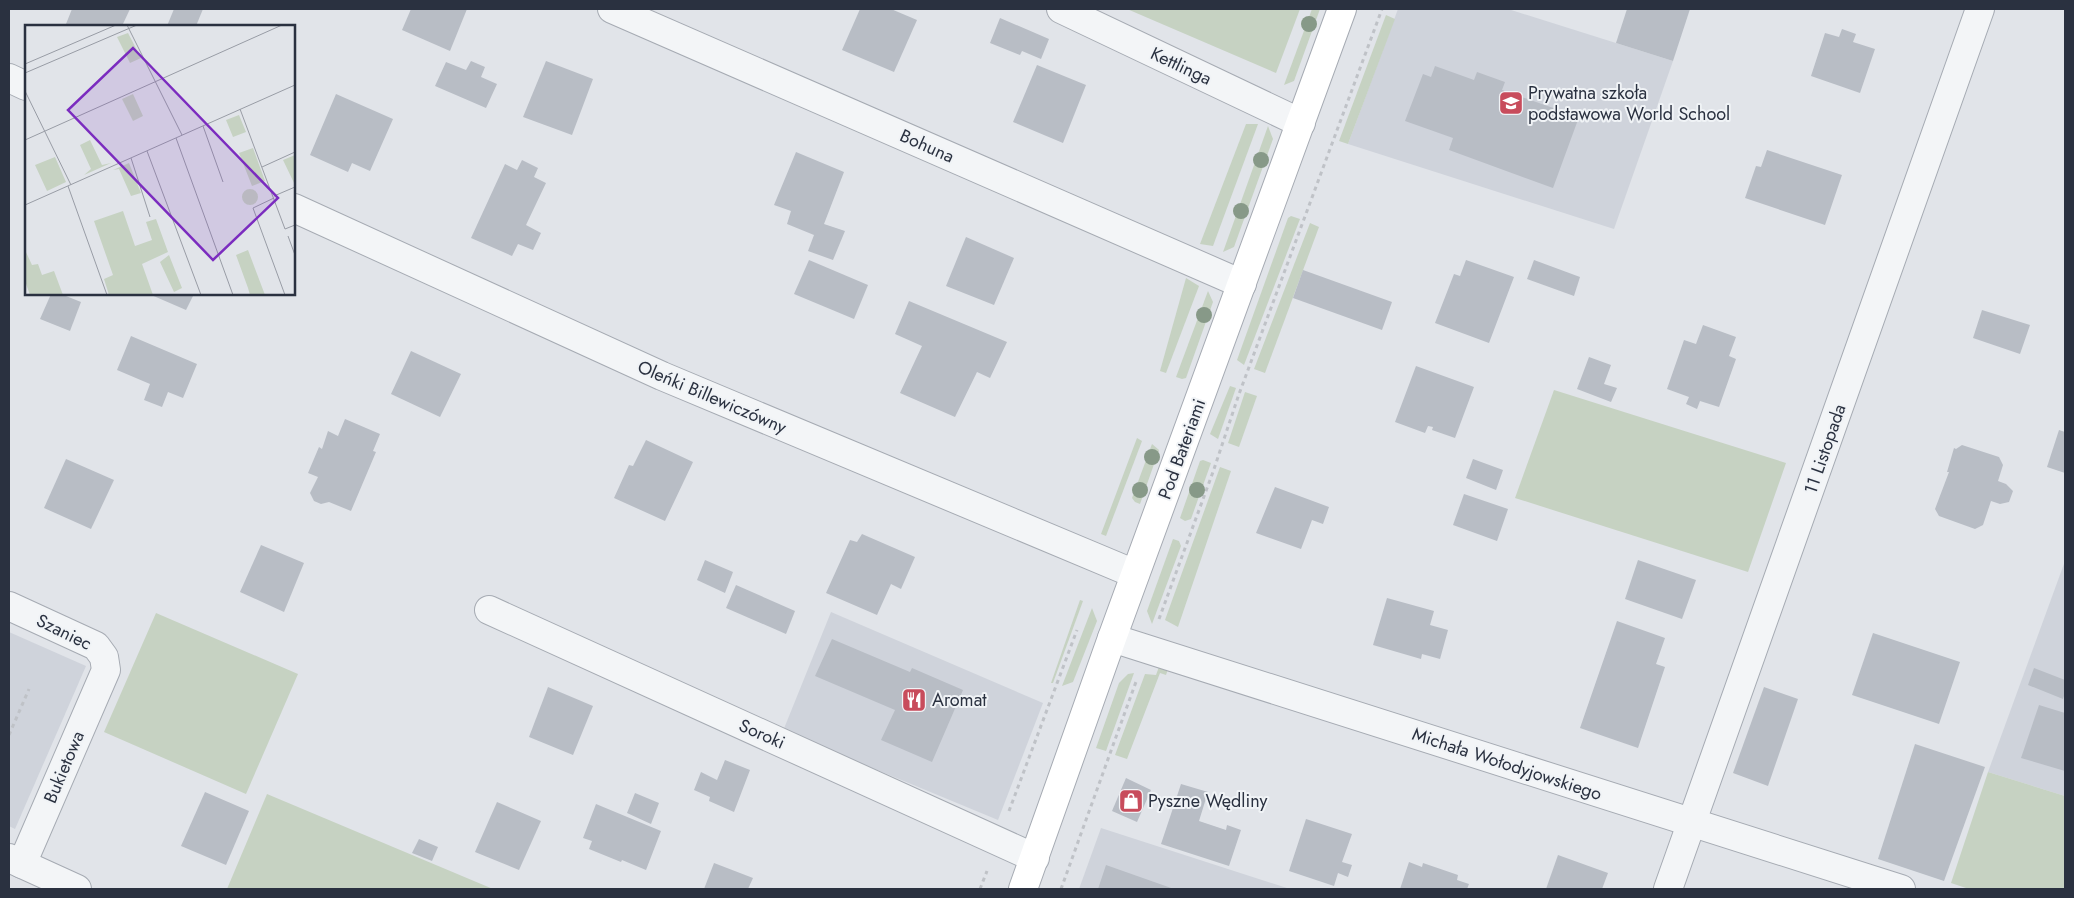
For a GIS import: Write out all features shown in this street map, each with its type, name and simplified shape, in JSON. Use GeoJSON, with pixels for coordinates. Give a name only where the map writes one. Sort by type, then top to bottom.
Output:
{"type":"FeatureCollection","features":[{"type":"Feature","properties":{"kind":"street","name":"Bohuna"},"geometry":{"type":"LineString","coordinates":[[612,9],[1242,284]]}},
{"type":"Feature","properties":{"kind":"street","name":"Kettlinga"},"geometry":{"type":"LineString","coordinates":[[1061,9],[1301,122]]}},
{"type":"Feature","properties":{"kind":"street","name":"Pod Bateriami"},"geometry":{"type":"LineString","coordinates":[[1023,889],[1135,574],[1342,9]]}},
{"type":"Feature","properties":{"kind":"street","name":"11 Listopada"},"geometry":{"type":"LineString","coordinates":[[1668,889],[1693,823],[1980,9]]}},
{"type":"Feature","properties":{"kind":"street"},"geometry":{"type":"LineString","coordinates":[[9,78],[25,86]]}},
{"type":"Feature","properties":{"kind":"street","name":"Oleńki Billewiczówny"},"geometry":{"type":"LineString","coordinates":[[295,208],[662,376],[1135,574]]}},
{"type":"Feature","properties":{"kind":"street","name":"Szaniec"},"geometry":{"type":"LineString","coordinates":[[9,606],[96,646],[104,657],[106,670]]}},
{"type":"Feature","properties":{"kind":"street","name":"Soroki"},"geometry":{"type":"LineString","coordinates":[[489,610],[1035,858]]}},
{"type":"Feature","properties":{"kind":"street","name":"Michała Wołodyjowskiego"},"geometry":{"type":"LineString","coordinates":[[1112,638],[1901,889]]}},
{"type":"Feature","properties":{"kind":"street","name":"Bukietowa"},"geometry":{"type":"LineString","coordinates":[[28,872],[106,670]]}},
{"type":"Feature","properties":{"kind":"street"},"geometry":{"type":"LineString","coordinates":[[28,872],[77,889]]}},
{"type":"Feature","properties":{"kind":"path"},"geometry":{"type":"LineString","coordinates":[[1061,889],[1210,481],[1242,385],[1382,9]]}},
{"type":"Feature","properties":{"kind":"path"},"geometry":{"type":"LineString","coordinates":[[9,736],[29,689]]}},
{"type":"Feature","properties":{"kind":"shaded area","name":"Prywatna szkoła podstawowa World School"},"geometry":{"type":"Polygon","coordinates":[[[1398,9],[1508,9],[1673,61],[1614,229],[1348,144],[1398,9]]]}},
{"type":"Feature","properties":{"kind":"shaded area"},"geometry":{"type":"Polygon","coordinates":[[[2065,561],[2065,796],[1988,772],[2065,561]]]}},
{"type":"Feature","properties":{"kind":"shaded area"},"geometry":{"type":"Polygon","coordinates":[[[831,612],[1043,703],[998,820],[783,731],[831,612]]]}},
{"type":"Feature","properties":{"kind":"shaded area"},"geometry":{"type":"Polygon","coordinates":[[[9,632],[86,666],[15,829],[9,826],[9,632]]]}},
{"type":"Feature","properties":{"kind":"shaded area"},"geometry":{"type":"Polygon","coordinates":[[[1101,828],[1290,889],[1079,889],[1101,828]]]}},
{"type":"Feature","properties":{"kind":"green space"},"geometry":{"type":"Polygon","coordinates":[[[1127,9],[1300,9],[1276,73],[1127,9]]]}},
{"type":"Feature","properties":{"kind":"green space"},"geometry":{"type":"Polygon","coordinates":[[[1312,9],[1320,9],[1294,81],[1284,85],[1312,9]]]}},
{"type":"Feature","properties":{"kind":"green space"},"geometry":{"type":"Polygon","coordinates":[[[1386,15],[1395,19],[1348,144],[1339,141],[1386,15]]]}},
{"type":"Feature","properties":{"kind":"green space"},"geometry":{"type":"Polygon","coordinates":[[[1246,124],[1258,124],[1213,246],[1200,244],[1246,124]]]}},
{"type":"Feature","properties":{"kind":"green space"},"geometry":{"type":"Polygon","coordinates":[[[1268,126],[1273,139],[1234,247],[1223,252],[1268,126]]]}},
{"type":"Feature","properties":{"kind":"green space"},"geometry":{"type":"Polygon","coordinates":[[[1291,216],[1300,219],[1244,365],[1237,360],[1288,218],[1291,216]]]}},
{"type":"Feature","properties":{"kind":"green space"},"geometry":{"type":"Polygon","coordinates":[[[1310,223],[1319,227],[1265,373],[1254,369],[1310,223]]]}},
{"type":"Feature","properties":{"kind":"green space"},"geometry":{"type":"Polygon","coordinates":[[[1186,278],[1199,286],[1166,373],[1160,371],[1186,278]]]}},
{"type":"Feature","properties":{"kind":"green space"},"geometry":{"type":"Polygon","coordinates":[[[1208,291],[1213,302],[1186,378],[1176,377],[1208,291]]]}},
{"type":"Feature","properties":{"kind":"green space"},"geometry":{"type":"Polygon","coordinates":[[[1230,386],[1236,388],[1218,439],[1210,434],[1230,386]]]}},
{"type":"Feature","properties":{"kind":"green space"},"geometry":{"type":"Polygon","coordinates":[[[1554,390],[1786,463],[1748,572],[1515,498],[1554,390]]]}},
{"type":"Feature","properties":{"kind":"green space"},"geometry":{"type":"Polygon","coordinates":[[[1245,392],[1257,396],[1239,447],[1228,443],[1245,392]]]}},
{"type":"Feature","properties":{"kind":"green space"},"geometry":{"type":"Polygon","coordinates":[[[1137,438],[1142,441],[1106,536],[1101,534],[1137,438]]]}},
{"type":"Feature","properties":{"kind":"green space"},"geometry":{"type":"Polygon","coordinates":[[[1152,444],[1159,450],[1140,504],[1132,498],[1152,444]]]}},
{"type":"Feature","properties":{"kind":"green space"},"geometry":{"type":"Polygon","coordinates":[[[1203,460],[1211,463],[1191,519],[1185,521],[1180,518],[1200,461],[1203,460]]]}},
{"type":"Feature","properties":{"kind":"green space"},"geometry":{"type":"Polygon","coordinates":[[[1220,467],[1231,471],[1178,627],[1165,620],[1220,467]]]}},
{"type":"Feature","properties":{"kind":"green space"},"geometry":{"type":"Polygon","coordinates":[[[1173,539],[1179,541],[1181,546],[1152,624],[1147,611],[1173,539]]]}},
{"type":"Feature","properties":{"kind":"green space"},"geometry":{"type":"Polygon","coordinates":[[[1080,600],[1083,601],[1053,683],[1051,683],[1080,600]]]}},
{"type":"Feature","properties":{"kind":"green space"},"geometry":{"type":"Polygon","coordinates":[[[1092,608],[1097,621],[1073,682],[1062,686],[1092,608]]]}},
{"type":"Feature","properties":{"kind":"green space"},"geometry":{"type":"Polygon","coordinates":[[[156,613],[298,674],[246,794],[104,732],[156,613]]]}},
{"type":"Feature","properties":{"kind":"green space"},"geometry":{"type":"Polygon","coordinates":[[[1160,664],[1169,666],[1166,675],[1160,673],[1127,759],[1115,755],[1145,674],[1156,675],[1160,664]]]}},
{"type":"Feature","properties":{"kind":"green space"},"geometry":{"type":"Polygon","coordinates":[[[1134,673],[1106,751],[1096,748],[1119,683],[1128,674],[1134,673]]]}},
{"type":"Feature","properties":{"kind":"green space"},"geometry":{"type":"Polygon","coordinates":[[[1988,772],[2065,796],[2065,889],[1969,889],[1951,883],[1988,772]]]}},
{"type":"Feature","properties":{"kind":"green space"},"geometry":{"type":"Polygon","coordinates":[[[267,794],[493,889],[227,889],[267,794]]]}},
{"type":"Feature","properties":{"kind":"building"},"geometry":{"type":"Polygon","coordinates":[[[72,9],[130,9],[122,25],[66,24],[72,9]]]}},
{"type":"Feature","properties":{"kind":"building"},"geometry":{"type":"Polygon","coordinates":[[[174,9],[203,9],[196,25],[167,25],[174,9]]]}},
{"type":"Feature","properties":{"kind":"building"},"geometry":{"type":"Polygon","coordinates":[[[411,9],[467,9],[450,51],[402,30],[411,9]]]}},
{"type":"Feature","properties":{"kind":"building"},"geometry":{"type":"Polygon","coordinates":[[[860,9],[891,9],[917,20],[894,72],[842,50],[860,9]]]}},
{"type":"Feature","properties":{"kind":"building"},"geometry":{"type":"Polygon","coordinates":[[[1627,9],[1690,9],[1673,61],[1616,43],[1627,9]]]}},
{"type":"Feature","properties":{"kind":"building"},"geometry":{"type":"Polygon","coordinates":[[[1000,18],[1049,39],[1041,59],[1022,51],[1020,55],[990,43],[1000,18]]]}},
{"type":"Feature","properties":{"kind":"building"},"geometry":{"type":"Polygon","coordinates":[[[1842,29],[1856,34],[1853,42],[1875,49],[1860,93],[1811,76],[1825,33],[1839,37],[1842,29]]]}},
{"type":"Feature","properties":{"kind":"building"},"geometry":{"type":"Polygon","coordinates":[[[471,61],[485,67],[481,77],[497,84],[486,108],[435,86],[446,62],[466,70],[471,61]]]}},
{"type":"Feature","properties":{"kind":"building"},"geometry":{"type":"Polygon","coordinates":[[[546,61],[593,79],[572,135],[523,117],[546,61]]]}},
{"type":"Feature","properties":{"kind":"building"},"geometry":{"type":"Polygon","coordinates":[[[1037,65],[1086,85],[1063,143],[1013,122],[1037,65]]]}},
{"type":"Feature","properties":{"kind":"building"},"geometry":{"type":"Polygon","coordinates":[[[1435,66],[1474,80],[1477,72],[1505,82],[1502,90],[1579,117],[1553,188],[1449,150],[1453,138],[1405,121],[1423,74],[1431,77],[1435,66]]]}},
{"type":"Feature","properties":{"kind":"building"},"geometry":{"type":"Polygon","coordinates":[[[336,94],[393,119],[370,171],[352,163],[348,172],[310,155],[336,94]]]}},
{"type":"Feature","properties":{"kind":"building"},"geometry":{"type":"Polygon","coordinates":[[[1767,150],[1842,175],[1825,225],[1745,198],[1756,166],[1761,167],[1767,150]]]}},
{"type":"Feature","properties":{"kind":"building"},"geometry":{"type":"Polygon","coordinates":[[[796,152],[844,172],[824,224],[845,231],[833,260],[808,251],[814,235],[787,224],[791,211],[774,205],[796,152]]]}},
{"type":"Feature","properties":{"kind":"building"},"geometry":{"type":"Polygon","coordinates":[[[522,160],[538,168],[534,177],[546,183],[526,225],[541,233],[533,250],[518,244],[512,256],[471,238],[505,164],[517,170],[522,160]]]}},
{"type":"Feature","properties":{"kind":"building"},"geometry":{"type":"Polygon","coordinates":[[[966,237],[1014,258],[994,305],[946,286],[966,237]]]}},
{"type":"Feature","properties":{"kind":"building"},"geometry":{"type":"Polygon","coordinates":[[[809,260],[868,285],[854,319],[794,294],[809,260]]]}},
{"type":"Feature","properties":{"kind":"building"},"geometry":{"type":"Polygon","coordinates":[[[1466,260],[1514,277],[1489,343],[1435,323],[1454,274],[1460,276],[1466,260]]]}},
{"type":"Feature","properties":{"kind":"building"},"geometry":{"type":"Polygon","coordinates":[[[1534,260],[1580,277],[1574,296],[1527,279],[1534,260]]]}},
{"type":"Feature","properties":{"kind":"building"},"geometry":{"type":"Polygon","coordinates":[[[1303,270],[1392,302],[1382,330],[1293,298],[1303,270]]]}},
{"type":"Feature","properties":{"kind":"building"},"geometry":{"type":"Polygon","coordinates":[[[51,295],[64,295],[81,302],[70,331],[40,319],[51,295]]]}},
{"type":"Feature","properties":{"kind":"building"},"geometry":{"type":"Polygon","coordinates":[[[151,295],[194,295],[186,310],[151,295]]]}},
{"type":"Feature","properties":{"kind":"building"},"geometry":{"type":"Polygon","coordinates":[[[909,301],[1007,342],[990,378],[977,372],[955,417],[900,393],[922,346],[895,334],[909,301]]]}},
{"type":"Feature","properties":{"kind":"building"},"geometry":{"type":"Polygon","coordinates":[[[1982,310],[2030,325],[2020,354],[1973,338],[1982,310]]]}},
{"type":"Feature","properties":{"kind":"building"},"geometry":{"type":"Polygon","coordinates":[[[1703,325],[1736,337],[1729,356],[1736,359],[1719,407],[1700,401],[1697,409],[1686,404],[1689,397],[1667,389],[1684,340],[1696,344],[1703,325]]]}},
{"type":"Feature","properties":{"kind":"building"},"geometry":{"type":"Polygon","coordinates":[[[131,336],[197,364],[183,398],[168,392],[162,407],[144,400],[150,384],[117,370],[131,336]]]}},
{"type":"Feature","properties":{"kind":"building"},"geometry":{"type":"Polygon","coordinates":[[[411,351],[461,374],[440,417],[391,394],[411,351]]]}},
{"type":"Feature","properties":{"kind":"building"},"geometry":{"type":"Polygon","coordinates":[[[1589,357],[1611,365],[1604,384],[1617,388],[1611,402],[1577,389],[1589,357]]]}},
{"type":"Feature","properties":{"kind":"building"},"geometry":{"type":"Polygon","coordinates":[[[1416,366],[1474,387],[1455,438],[1432,430],[1433,427],[1428,426],[1425,433],[1395,422],[1416,366]]]}},
{"type":"Feature","properties":{"kind":"building"},"geometry":{"type":"Polygon","coordinates":[[[345,419],[380,434],[373,451],[376,452],[351,511],[329,502],[321,504],[314,501],[310,493],[318,477],[308,473],[319,447],[322,449],[328,431],[338,436],[345,419]]]}},
{"type":"Feature","properties":{"kind":"building"},"geometry":{"type":"Polygon","coordinates":[[[2059,430],[2065,432],[2065,473],[2047,467],[2059,430]]]}},
{"type":"Feature","properties":{"kind":"building"},"geometry":{"type":"Polygon","coordinates":[[[646,440],[693,462],[665,521],[614,498],[629,465],[633,466],[646,440]]]}},
{"type":"Feature","properties":{"kind":"building"},"geometry":{"type":"Polygon","coordinates":[[[1962,445],[1999,457],[2003,465],[1998,481],[2006,484],[2013,491],[2009,502],[2000,504],[1991,501],[1983,525],[1975,529],[1939,516],[1935,509],[1949,472],[1947,472],[1954,448],[1956,449],[1962,445]]]}},
{"type":"Feature","properties":{"kind":"building"},"geometry":{"type":"Polygon","coordinates":[[[66,459],[114,480],[91,529],[44,508],[66,459]]]}},
{"type":"Feature","properties":{"kind":"building"},"geometry":{"type":"Polygon","coordinates":[[[1473,459],[1503,470],[1496,490],[1466,478],[1473,459]]]}},
{"type":"Feature","properties":{"kind":"building"},"geometry":{"type":"Polygon","coordinates":[[[1275,487],[1329,507],[1323,524],[1312,520],[1301,549],[1256,533],[1275,487]]]}},
{"type":"Feature","properties":{"kind":"building"},"geometry":{"type":"Polygon","coordinates":[[[1464,494],[1508,509],[1497,541],[1453,525],[1464,494]]]}},
{"type":"Feature","properties":{"kind":"building"},"geometry":{"type":"Polygon","coordinates":[[[862,534],[915,557],[901,589],[891,584],[877,615],[826,593],[850,540],[857,542],[862,534]]]}},
{"type":"Feature","properties":{"kind":"building"},"geometry":{"type":"Polygon","coordinates":[[[261,545],[304,563],[284,612],[240,592],[261,545]]]}},
{"type":"Feature","properties":{"kind":"building"},"geometry":{"type":"Polygon","coordinates":[[[705,560],[733,572],[725,593],[697,580],[705,560]]]}},
{"type":"Feature","properties":{"kind":"building"},"geometry":{"type":"Polygon","coordinates":[[[1638,560],[1696,580],[1682,619],[1625,599],[1638,560]]]}},
{"type":"Feature","properties":{"kind":"building"},"geometry":{"type":"Polygon","coordinates":[[[736,585],[795,611],[786,634],[726,608],[736,585]]]}},
{"type":"Feature","properties":{"kind":"building"},"geometry":{"type":"Polygon","coordinates":[[[1387,598],[1434,611],[1430,625],[1448,630],[1440,659],[1422,654],[1421,659],[1373,645],[1387,598]]]}},
{"type":"Feature","properties":{"kind":"building"},"geometry":{"type":"Polygon","coordinates":[[[1617,621],[1665,638],[1656,664],[1665,667],[1638,748],[1580,728],[1617,621]]]}},
{"type":"Feature","properties":{"kind":"building"},"geometry":{"type":"Polygon","coordinates":[[[1873,633],[1960,662],[1939,724],[1852,695],[1873,633]]]}},
{"type":"Feature","properties":{"kind":"building","name":"Aromat"},"geometry":{"type":"Polygon","coordinates":[[[832,639],[910,672],[912,668],[963,690],[932,762],[881,740],[895,710],[815,676],[832,639]]]}},
{"type":"Feature","properties":{"kind":"building"},"geometry":{"type":"Polygon","coordinates":[[[2034,668],[2065,680],[2063,699],[2028,685],[2034,668]]]}},
{"type":"Feature","properties":{"kind":"building"},"geometry":{"type":"Polygon","coordinates":[[[548,687],[593,706],[573,755],[529,737],[548,687]]]}},
{"type":"Feature","properties":{"kind":"building"},"geometry":{"type":"Polygon","coordinates":[[[1764,687],[1798,699],[1768,786],[1733,773],[1764,687]]]}},
{"type":"Feature","properties":{"kind":"building"},"geometry":{"type":"Polygon","coordinates":[[[2039,705],[2065,713],[2065,771],[2021,758],[2039,705]]]}},
{"type":"Feature","properties":{"kind":"building"},"geometry":{"type":"Polygon","coordinates":[[[1915,744],[1985,767],[1944,881],[1878,859],[1915,744]]]}},
{"type":"Feature","properties":{"kind":"building"},"geometry":{"type":"Polygon","coordinates":[[[725,760],[750,770],[734,812],[709,801],[710,797],[694,790],[701,772],[717,780],[725,760]]]}},
{"type":"Feature","properties":{"kind":"building","name":"Pyszne Wędliny"},"geometry":{"type":"Polygon","coordinates":[[[1126,778],[1151,790],[1137,822],[1112,811],[1126,778]]]}},
{"type":"Feature","properties":{"kind":"building"},"geometry":{"type":"Polygon","coordinates":[[[1181,784],[1208,792],[1199,821],[1226,830],[1227,825],[1241,830],[1229,866],[1161,844],[1181,784]]]}},
{"type":"Feature","properties":{"kind":"building"},"geometry":{"type":"Polygon","coordinates":[[[205,792],[249,811],[226,865],[181,846],[205,792]]]}},
{"type":"Feature","properties":{"kind":"building"},"geometry":{"type":"Polygon","coordinates":[[[635,793],[659,803],[651,824],[627,813],[635,793]]]}},
{"type":"Feature","properties":{"kind":"building"},"geometry":{"type":"Polygon","coordinates":[[[497,802],[541,821],[519,870],[475,852],[497,802]]]}},
{"type":"Feature","properties":{"kind":"building"},"geometry":{"type":"Polygon","coordinates":[[[596,804],[661,831],[646,870],[589,849],[592,841],[583,838],[596,804]]]}},
{"type":"Feature","properties":{"kind":"building"},"geometry":{"type":"Polygon","coordinates":[[[1306,819],[1352,834],[1342,862],[1352,865],[1348,877],[1338,873],[1334,886],[1289,871],[1306,819]]]}},
{"type":"Feature","properties":{"kind":"building"},"geometry":{"type":"Polygon","coordinates":[[[419,839],[438,847],[432,861],[412,853],[419,839]]]}},
{"type":"Feature","properties":{"kind":"building"},"geometry":{"type":"Polygon","coordinates":[[[1558,855],[1608,873],[1602,889],[1546,889],[1558,855]]]}},
{"type":"Feature","properties":{"kind":"building"},"geometry":{"type":"Polygon","coordinates":[[[1409,862],[1422,867],[1423,863],[1458,875],[1457,880],[1469,884],[1467,889],[1400,889],[1409,862]]]}},
{"type":"Feature","properties":{"kind":"building"},"geometry":{"type":"Polygon","coordinates":[[[714,863],[753,878],[748,889],[704,889],[714,863]]]}},
{"type":"Feature","properties":{"kind":"building"},"geometry":{"type":"Polygon","coordinates":[[[1106,865],[1174,889],[1098,889],[1106,865]]]}},
{"type":"Feature","properties":{"kind":"place","name":"Prywatna szkoła podstawowa World School"},"geometry":{"type":"Point","coordinates":[1511,103]}},
{"type":"Feature","properties":{"kind":"place","name":"Aromat"},"geometry":{"type":"Point","coordinates":[914,700]}},
{"type":"Feature","properties":{"kind":"place","name":"Pyszne Wędliny"},"geometry":{"type":"Point","coordinates":[1131,801]}}]}
